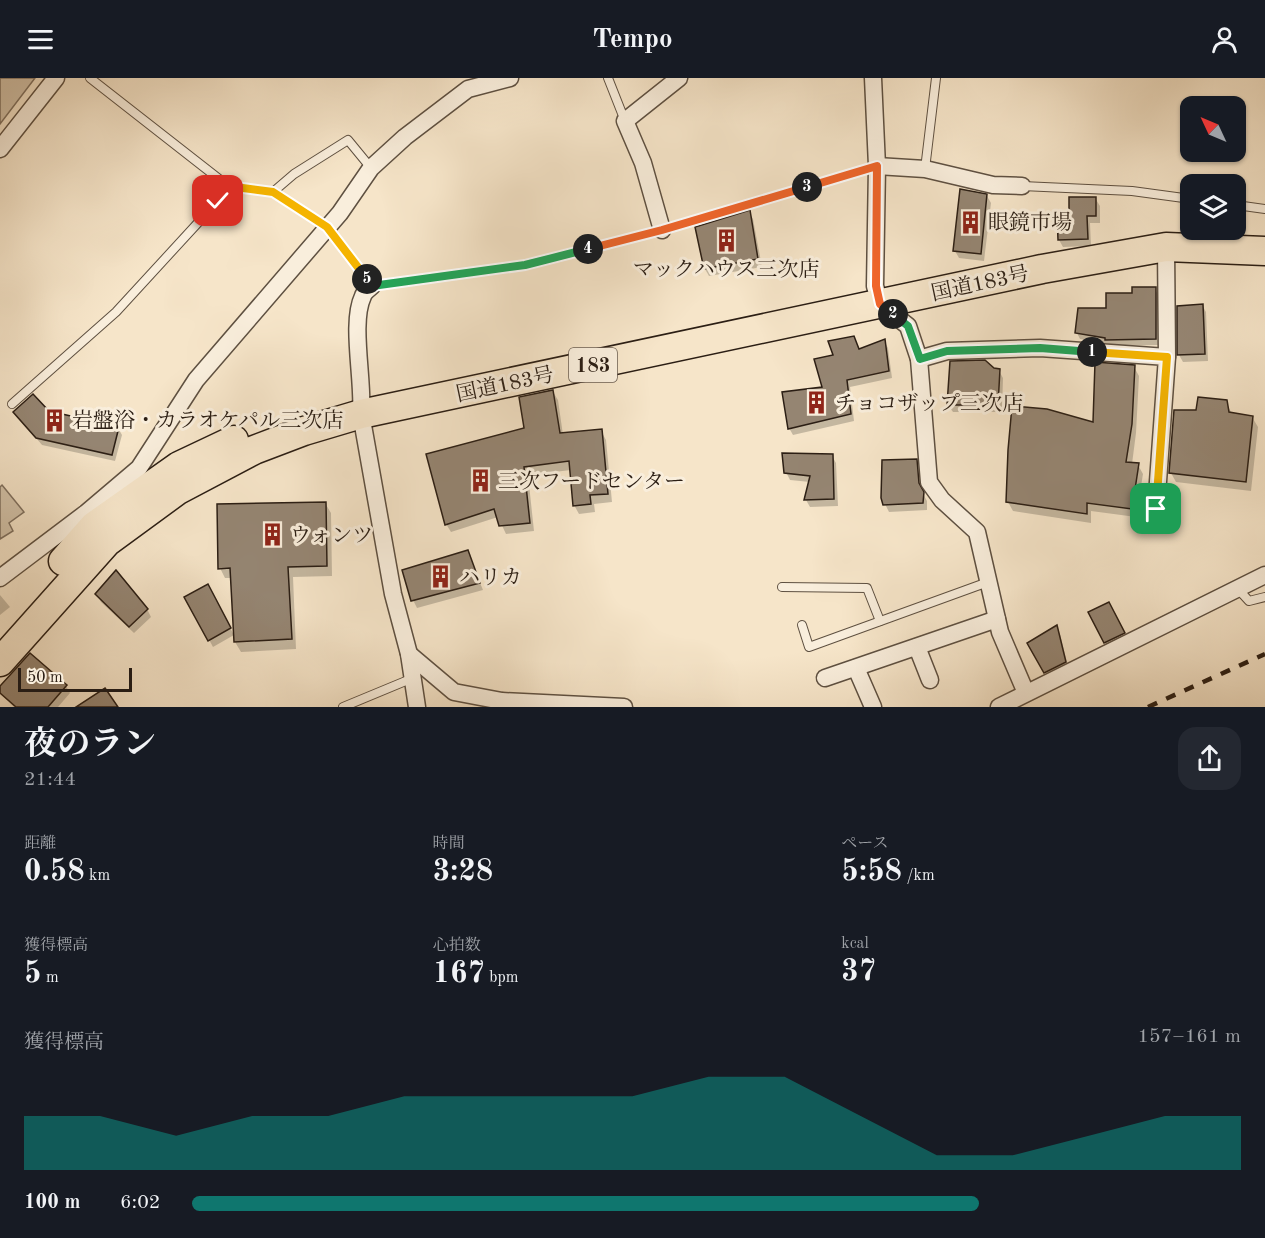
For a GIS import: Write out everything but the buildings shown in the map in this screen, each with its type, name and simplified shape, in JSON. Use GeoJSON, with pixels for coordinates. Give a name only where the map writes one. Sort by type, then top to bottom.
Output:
{"type":"FeatureCollection","features":[{"type":"Feature","properties":{"kind":"highway","name":"国道183号"},"geometry":{"type":"LineString","coordinates":[[0,635],[96,527],[178,490],[254,450],[362,405],[878,295],[1035,254],[1163,234],[1265,236]]}},
{"type":"Feature","properties":{"kind":"highway","name":"国道183号"},"geometry":{"type":"LineString","coordinates":[[878,295],[1166,247],[1265,251]]}},
{"type":"Feature","properties":{"kind":"highway","name":"国道183号"},"geometry":{"type":"LineString","coordinates":[[0,662],[96,527]]}},
{"type":"Feature","properties":{"kind":"street"},"geometry":{"type":"LineString","coordinates":[[0,148],[56,78]]}},
{"type":"Feature","properties":{"kind":"street"},"geometry":{"type":"LineString","coordinates":[[0,578],[96,527],[139,468],[196,380],[327,227],[372,168],[405,137],[468,89],[510,78]]}},
{"type":"Feature","properties":{"kind":"street"},"geometry":{"type":"LineString","coordinates":[[662,230],[643,163],[625,121],[679,78]]}},
{"type":"Feature","properties":{"kind":"street"},"geometry":{"type":"LineString","coordinates":[[873,78],[877,166],[878,295],[908,326],[920,359],[929,482],[942,500],[977,532],[1000,632],[1026,693]]}},
{"type":"Feature","properties":{"kind":"street"},"geometry":{"type":"LineString","coordinates":[[877,166],[926,169],[993,185],[1022,186]]}},
{"type":"Feature","properties":{"kind":"street"},"geometry":{"type":"LineString","coordinates":[[1156,509],[1167,357],[1166,247]]}},
{"type":"Feature","properties":{"kind":"street"},"geometry":{"type":"LineString","coordinates":[[372,286],[363,295],[357,321],[362,405],[393,594],[410,654],[417,707]]}},
{"type":"Feature","properties":{"kind":"street"},"geometry":{"type":"LineString","coordinates":[[920,359],[947,351],[1040,348],[1167,357]]}},
{"type":"Feature","properties":{"kind":"street"},"geometry":{"type":"LineString","coordinates":[[999,707],[1265,576]]}},
{"type":"Feature","properties":{"kind":"street"},"geometry":{"type":"LineString","coordinates":[[825,678],[997,619]]}},
{"type":"Feature","properties":{"kind":"street"},"geometry":{"type":"LineString","coordinates":[[917,647],[930,680]]}},
{"type":"Feature","properties":{"kind":"street"},"geometry":{"type":"LineString","coordinates":[[410,654],[454,692],[502,701],[624,707]]}},
{"type":"Feature","properties":{"kind":"street"},"geometry":{"type":"LineString","coordinates":[[856,668],[873,707]]}},
{"type":"Feature","properties":{"kind":"lane"},"geometry":{"type":"LineString","coordinates":[[90,78],[228,186],[273,192],[327,227],[372,286],[525,265],[662,230],[877,166]]}},
{"type":"Feature","properties":{"kind":"lane"},"geometry":{"type":"LineString","coordinates":[[608,78],[625,121]]}},
{"type":"Feature","properties":{"kind":"lane"},"geometry":{"type":"LineString","coordinates":[[926,169],[936,78]]}},
{"type":"Feature","properties":{"kind":"lane"},"geometry":{"type":"LineString","coordinates":[[273,192],[294,174],[348,140],[372,168]]}},
{"type":"Feature","properties":{"kind":"lane"},"geometry":{"type":"LineString","coordinates":[[12,404],[116,312],[218,201],[228,186]]}},
{"type":"Feature","properties":{"kind":"lane"},"geometry":{"type":"LineString","coordinates":[[1022,186],[1132,191],[1180,198]]}},
{"type":"Feature","properties":{"kind":"lane"},"geometry":{"type":"LineString","coordinates":[[1246,206],[1265,209]]}},
{"type":"Feature","properties":{"kind":"lane"},"geometry":{"type":"LineString","coordinates":[[802,625],[809,647],[988,582]]}},
{"type":"Feature","properties":{"kind":"lane"},"geometry":{"type":"LineString","coordinates":[[782,587],[867,588],[880,621]]}},
{"type":"Feature","properties":{"kind":"lane"},"geometry":{"type":"LineString","coordinates":[[1238,589],[1249,601],[1265,597]]}},
{"type":"Feature","properties":{"kind":"lane"},"geometry":{"type":"LineString","coordinates":[[343,707],[413,678]]}},
{"type":"Feature","properties":{"kind":"shaded area"},"geometry":{"type":"Polygon","coordinates":[[[0,78],[35,78],[0,124],[0,78]]]}},
{"type":"Feature","properties":{"kind":"shaded area"},"geometry":{"type":"Polygon","coordinates":[[[2,485],[24,512],[9,523],[13,531],[0,539],[0,487],[2,485]]]}},
{"type":"Feature","properties":{"kind":"railway"},"geometry":{"type":"LineString","coordinates":[[1148,707],[1265,654]]}},
{"type":"Feature","properties":{"kind":"place","name":"眼鏡市場"},"geometry":{"type":"Point","coordinates":[970,222]}},
{"type":"Feature","properties":{"kind":"place","name":"マックハウス三次店"},"geometry":{"type":"Point","coordinates":[726,241]}},
{"type":"Feature","properties":{"kind":"place","name":"チョコザップ三次店"},"geometry":{"type":"Point","coordinates":[817,403]}},
{"type":"Feature","properties":{"kind":"place","name":"岩盤浴・カラオケパル三次店"},"geometry":{"type":"Point","coordinates":[54,420]}},
{"type":"Feature","properties":{"kind":"place","name":"三次フードセンター"},"geometry":{"type":"Point","coordinates":[480,481]}},
{"type":"Feature","properties":{"kind":"place","name":"ウォンツ"},"geometry":{"type":"Point","coordinates":[272,535]}},
{"type":"Feature","properties":{"kind":"place","name":"ハリカ"},"geometry":{"type":"Point","coordinates":[441,577]}},
{"type":"Feature","properties":{"kind":"route"},"geometry":{"type":"LineString","coordinates":[[218,201],[228,186],[273,192],[327,227],[372,286],[525,265],[728,212],[877,166],[876,286],[880,304],[908,326],[920,359],[947,351],[1040,348],[1167,357],[1156,509]]}}]}
